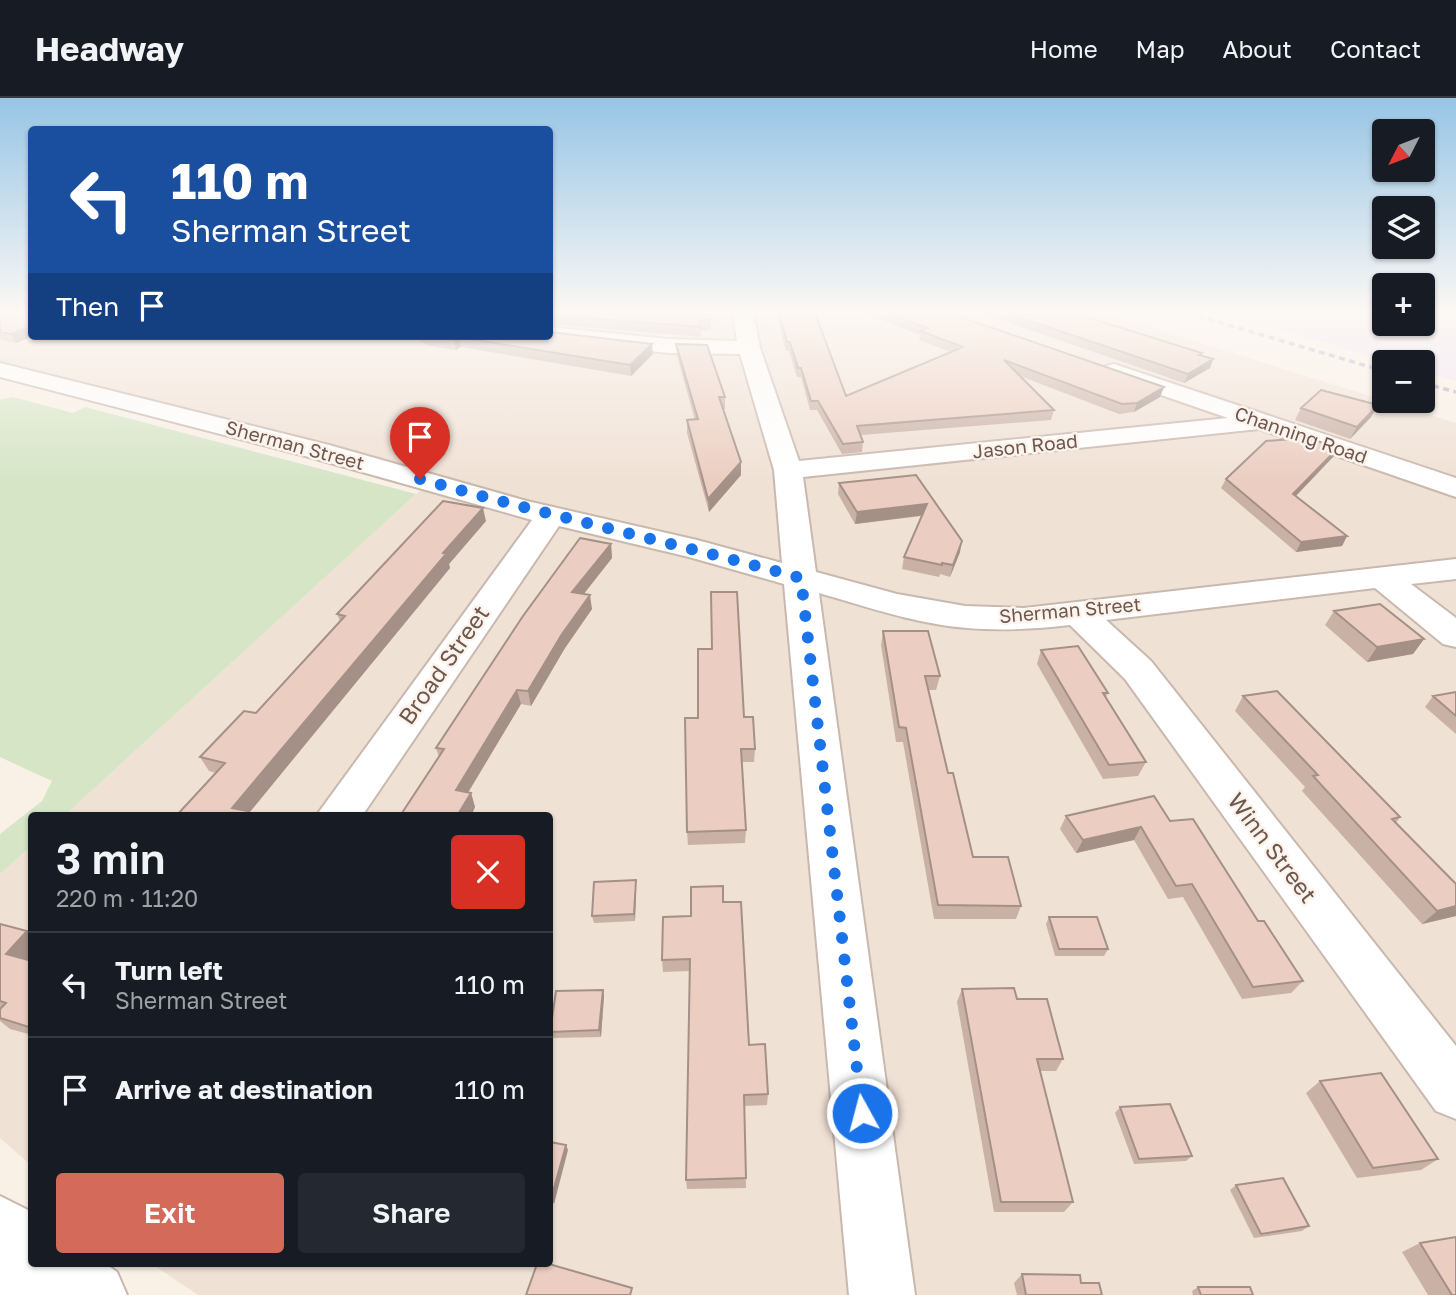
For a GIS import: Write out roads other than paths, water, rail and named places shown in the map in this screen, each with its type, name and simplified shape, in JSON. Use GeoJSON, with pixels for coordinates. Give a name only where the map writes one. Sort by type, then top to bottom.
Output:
{"type":"FeatureCollection","features":[{"type":"Feature","properties":{"kind":"street"},"geometry":{"type":"LineString","coordinates":[[756,369],[776,440],[788,470],[882,1295]]}},
{"type":"Feature","properties":{"kind":"street","name":"Channing Road"},"geometry":{"type":"LineString","coordinates":[[1108,369],[1456,488]]}},
{"type":"Feature","properties":{"kind":"street","name":"Sherman Street"},"geometry":{"type":"LineString","coordinates":[[0,370],[318,450],[551,515],[696,549],[895,604],[965,617],[1024,618],[1078,613],[1456,569]]}},
{"type":"Feature","properties":{"kind":"street","name":"Jason Road"},"geometry":{"type":"LineString","coordinates":[[788,470],[1263,422]]}},
{"type":"Feature","properties":{"kind":"street","name":"Broad Street"},"geometry":{"type":"LineString","coordinates":[[341,812],[551,515]]}},
{"type":"Feature","properties":{"kind":"street"},"geometry":{"type":"LineString","coordinates":[[1382,578],[1456,636]]}},
{"type":"Feature","properties":{"kind":"street","name":"Winn Street"},"geometry":{"type":"LineString","coordinates":[[1078,613],[1138,670],[1456,1091]]}},
{"type":"Feature","properties":{"kind":"street"},"geometry":{"type":"LineString","coordinates":[[0,1228],[28,1248]]}},
{"type":"Feature","properties":{"kind":"street"},"geometry":{"type":"LineString","coordinates":[[3,1295],[28,1257]]}},
{"type":"Feature","properties":{"kind":"street"},"geometry":{"type":"LineString","coordinates":[[54,1267],[93,1295]]}},
{"type":"Feature","properties":{"kind":"railway"},"geometry":{"type":"LineString","coordinates":[[1435,386],[1456,392]]}}]}
